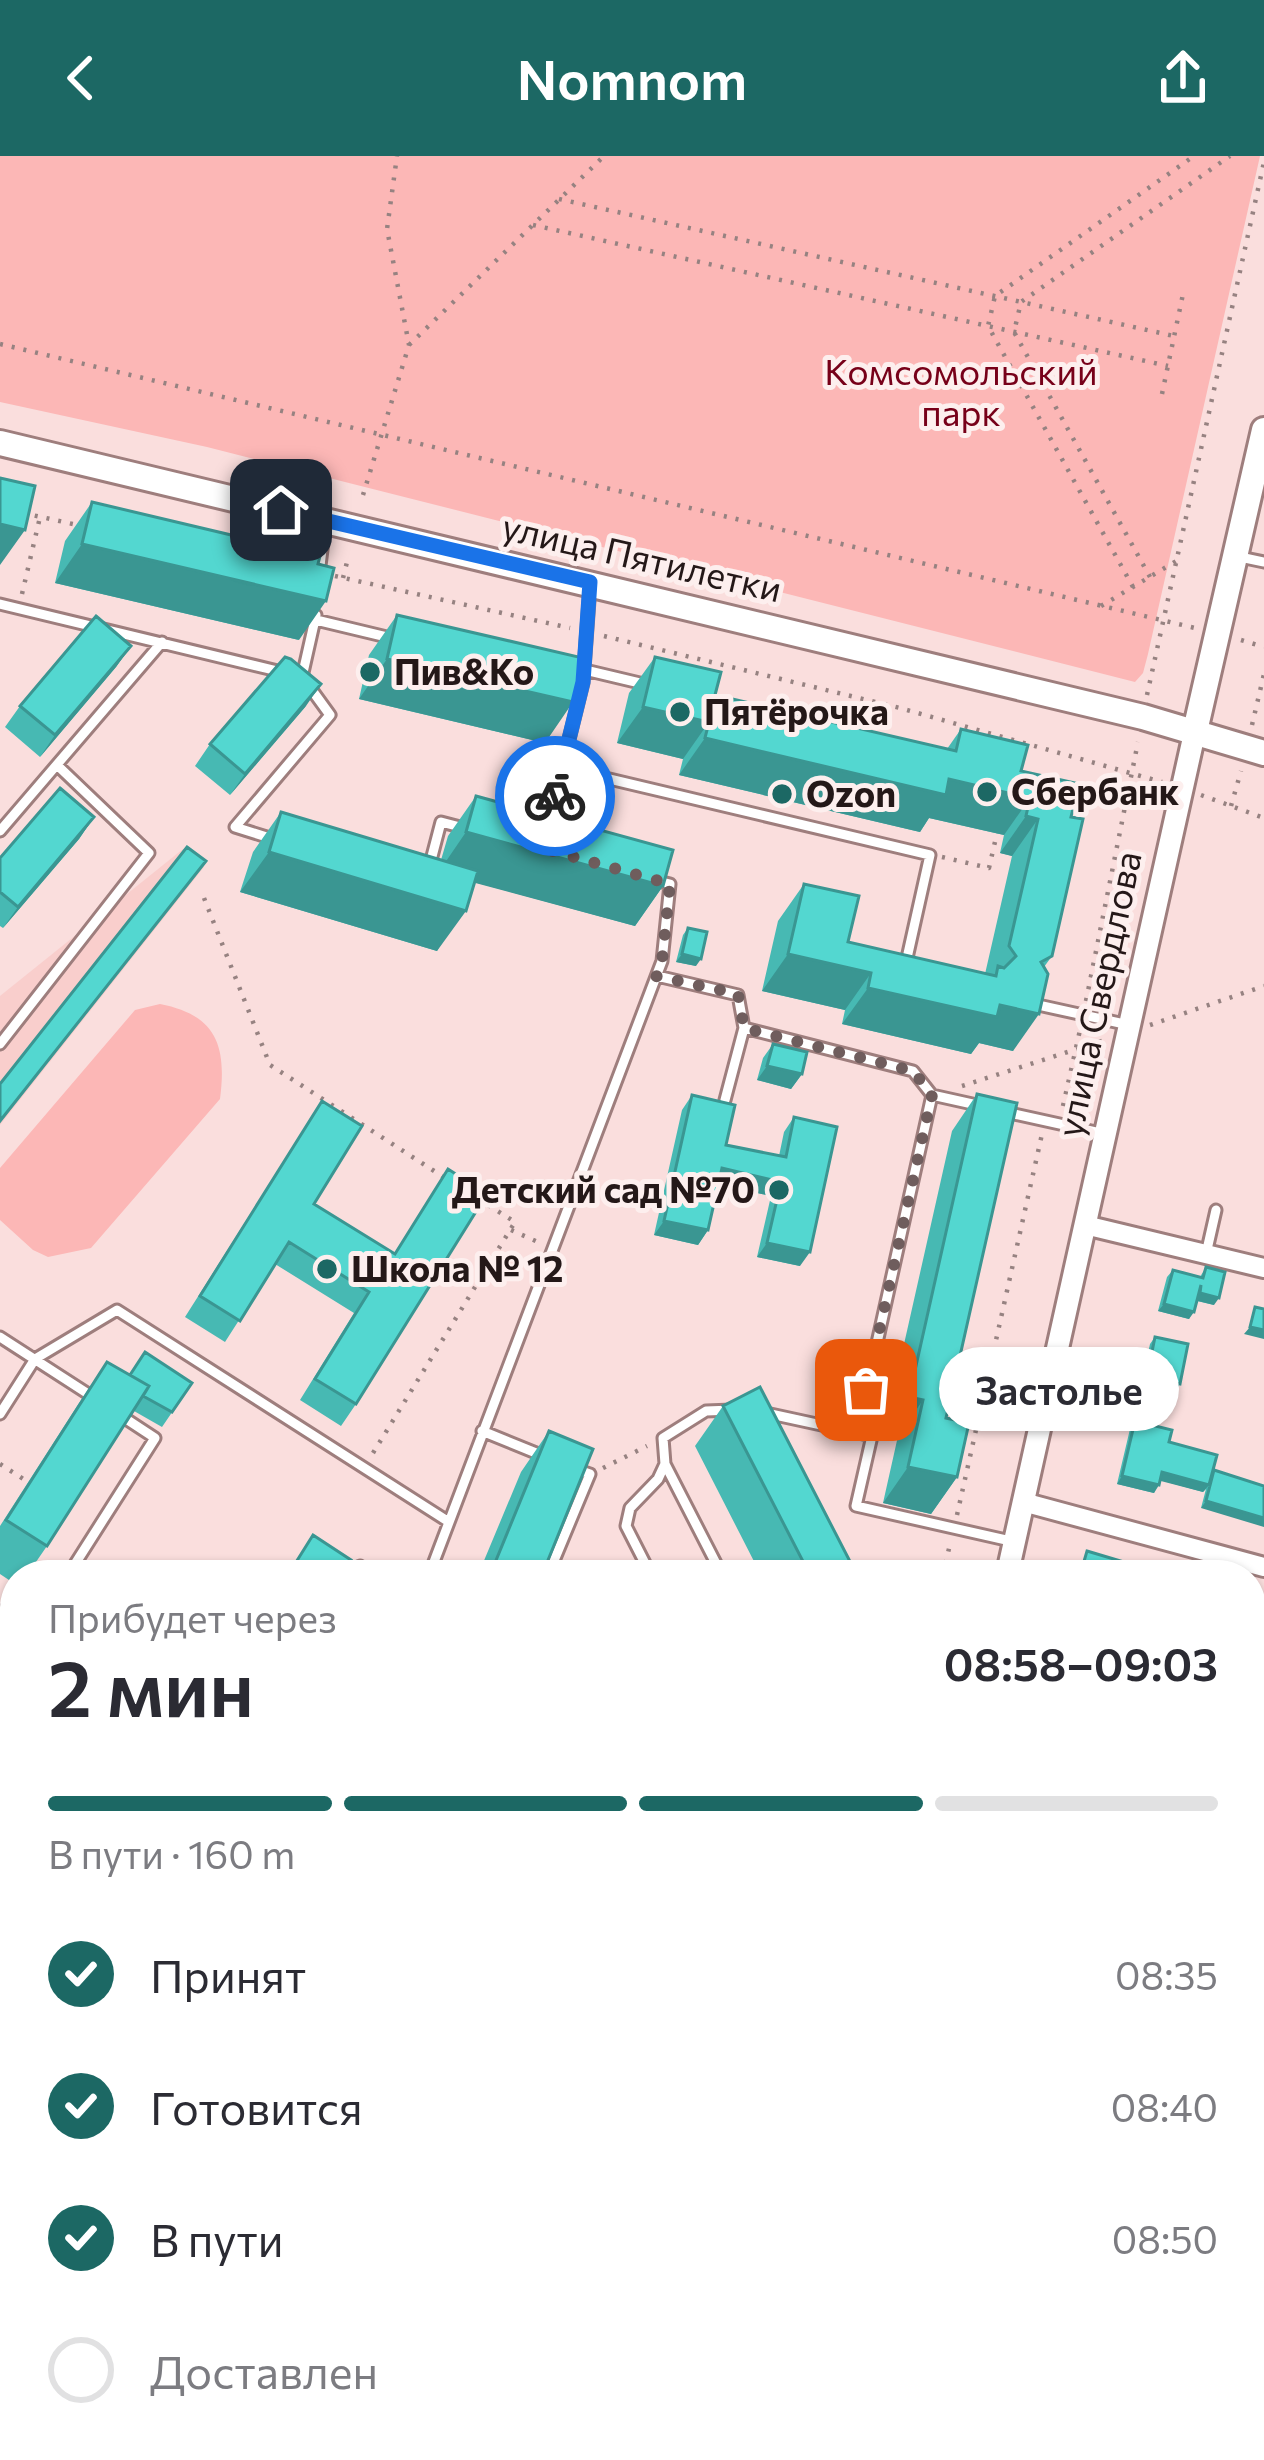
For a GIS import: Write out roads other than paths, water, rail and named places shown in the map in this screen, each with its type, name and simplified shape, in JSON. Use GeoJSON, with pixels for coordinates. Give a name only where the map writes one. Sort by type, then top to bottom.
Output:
{"type":"FeatureCollection","features":[{"type":"Feature","properties":{"kind":"main road","name":"улица Свердлова"},"geometry":{"type":"LineString","coordinates":[[1195,731],[1264,430]]}},
{"type":"Feature","properties":{"kind":"main road","name":"улица Пятилетки"},"geometry":{"type":"LineString","coordinates":[[0,443],[590,582],[1195,731],[1264,753]]}},
{"type":"Feature","properties":{"kind":"street","name":"улица Свердлова"},"geometry":{"type":"LineString","coordinates":[[1011,1560],[1195,731]]}},
{"type":"Feature","properties":{"kind":"street"},"geometry":{"type":"LineString","coordinates":[[1085,1225],[1264,1268]]}},
{"type":"Feature","properties":{"kind":"street"},"geometry":{"type":"LineString","coordinates":[[1024,1502],[1238,1560]]}},
{"type":"Feature","properties":{"kind":"lane"},"geometry":{"type":"LineString","coordinates":[[302,677],[316,620],[326,520]]}},
{"type":"Feature","properties":{"kind":"lane"},"geometry":{"type":"LineString","coordinates":[[1235,556],[1264,562]]}},
{"type":"Feature","properties":{"kind":"lane"},"geometry":{"type":"LineString","coordinates":[[547,828],[583,682],[590,582]]}},
{"type":"Feature","properties":{"kind":"lane"},"geometry":{"type":"LineString","coordinates":[[0,604],[302,677],[331,715],[235,827],[277,840]]}},
{"type":"Feature","properties":{"kind":"lane"},"geometry":{"type":"LineString","coordinates":[[316,620],[405,641]]}},
{"type":"Feature","properties":{"kind":"lane"},"geometry":{"type":"LineString","coordinates":[[0,831],[162,642]]}},
{"type":"Feature","properties":{"kind":"lane"},"geometry":{"type":"LineString","coordinates":[[585,670],[652,686]]}},
{"type":"Feature","properties":{"kind":"lane"},"geometry":{"type":"LineString","coordinates":[[561,677],[583,682]]}},
{"type":"Feature","properties":{"kind":"lane"},"geometry":{"type":"LineString","coordinates":[[0,1044],[149,853],[57,765]]}},
{"type":"Feature","properties":{"kind":"lane"},"geometry":{"type":"LineString","coordinates":[[562,768],[930,855],[903,975]]}},
{"type":"Feature","properties":{"kind":"lane"},"geometry":{"type":"LineString","coordinates":[[424,884],[441,822],[481,833]]}},
{"type":"Feature","properties":{"kind":"lane"},"geometry":{"type":"LineString","coordinates":[[434,1560],[662,961],[670,884],[649,878]]}},
{"type":"Feature","properties":{"kind":"lane"},"geometry":{"type":"LineString","coordinates":[[656,976],[738,994],[744,1028],[725,1100]]}},
{"type":"Feature","properties":{"kind":"lane"},"geometry":{"type":"LineString","coordinates":[[1024,1002],[1129,1029]]}},
{"type":"Feature","properties":{"kind":"lane"},"geometry":{"type":"LineString","coordinates":[[744,1028],[913,1071],[932,1095],[1105,1134]]}},
{"type":"Feature","properties":{"kind":"lane"},"geometry":{"type":"LineString","coordinates":[[857,1432],[932,1095]]}},
{"type":"Feature","properties":{"kind":"lane"},"geometry":{"type":"LineString","coordinates":[[1206,1254],[1216,1210]]}},
{"type":"Feature","properties":{"kind":"lane"},"geometry":{"type":"LineString","coordinates":[[0,1414],[35,1359],[116,1310],[448,1522]]}},
{"type":"Feature","properties":{"kind":"lane"},"geometry":{"type":"LineString","coordinates":[[0,1337],[155,1438],[78,1560]]}},
{"type":"Feature","properties":{"kind":"lane"},"geometry":{"type":"LineString","coordinates":[[643,1560],[626,1526],[629,1508],[658,1480],[664,1464],[663,1438],[706,1411],[749,1409],[872,1436],[856,1506],[1015,1542]]}},
{"type":"Feature","properties":{"kind":"lane"},"geometry":{"type":"LineString","coordinates":[[482,1431],[547,1457]]}},
{"type":"Feature","properties":{"kind":"lane"},"geometry":{"type":"LineString","coordinates":[[664,1464],[714,1560]]}},
{"type":"Feature","properties":{"kind":"lane"},"geometry":{"type":"LineString","coordinates":[[554,1560],[590,1474],[568,1466]]}},
{"type":"Feature","properties":{"kind":"place","name":"Пив&Ко"},"geometry":{"type":"Point","coordinates":[370,672]}},
{"type":"Feature","properties":{"kind":"place","name":"Пятёрочка"},"geometry":{"type":"Point","coordinates":[680,712]}},
{"type":"Feature","properties":{"kind":"place","name":"Сбербанк"},"geometry":{"type":"Point","coordinates":[987,792]}},
{"type":"Feature","properties":{"kind":"place","name":"Ozon"},"geometry":{"type":"Point","coordinates":[782,794]}},
{"type":"Feature","properties":{"kind":"place","name":"Детский сад №70"},"geometry":{"type":"Point","coordinates":[779,1190]}},
{"type":"Feature","properties":{"kind":"place","name":"Школа № 12"},"geometry":{"type":"Point","coordinates":[327,1269]}},
{"type":"Feature","properties":{"kind":"place","name":"Застолье"},"geometry":{"type":"Point","coordinates":[866,1390]}},
{"type":"Feature","properties":{"kind":"park label","name":"Комсомольский парк"},"geometry":{"type":"Point","coordinates":[961,392]}}]}
